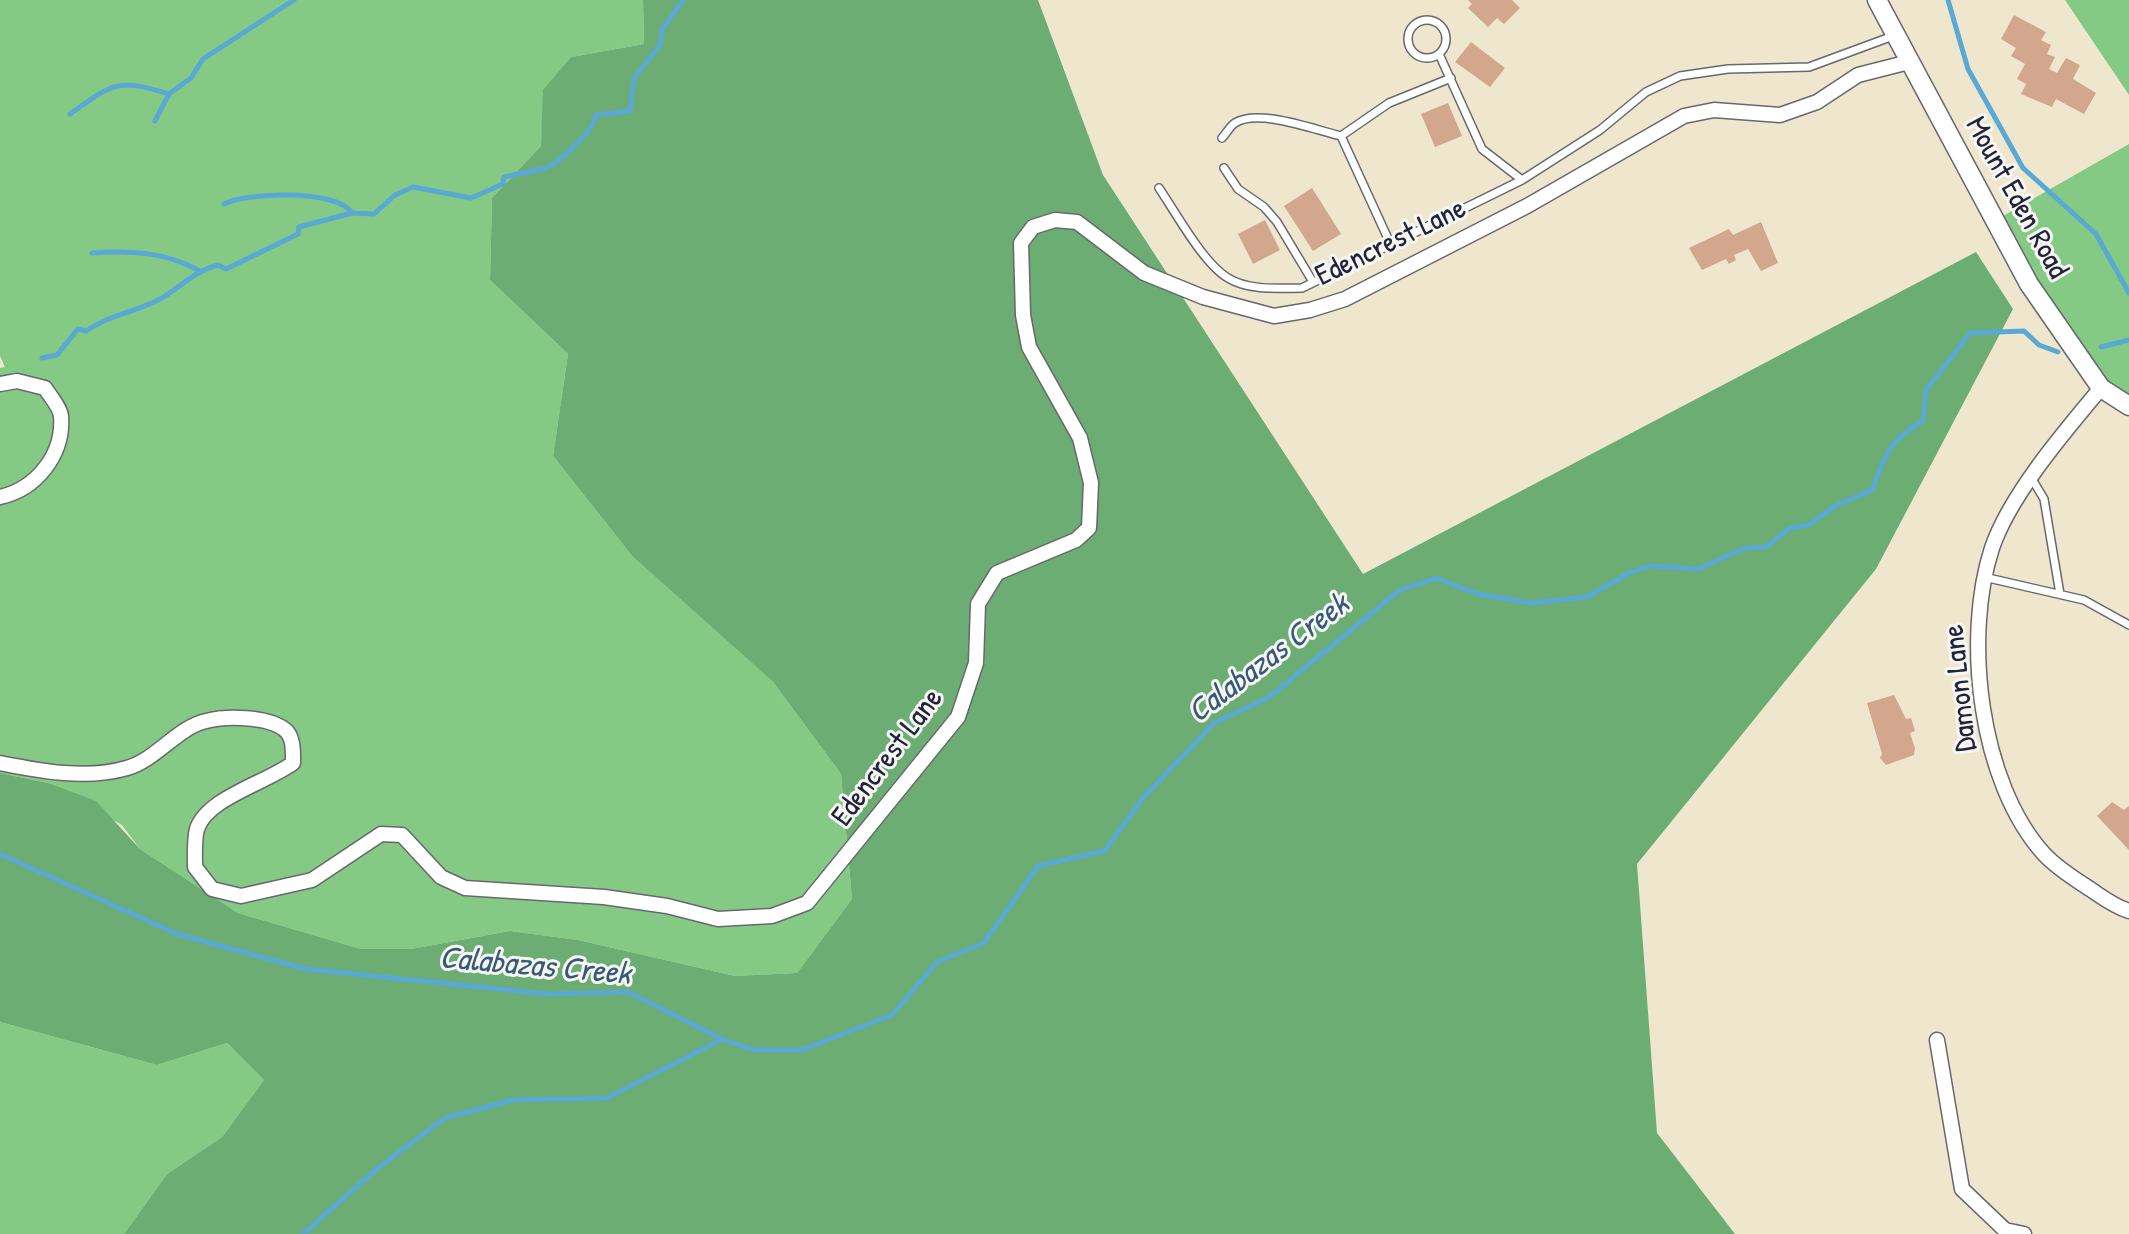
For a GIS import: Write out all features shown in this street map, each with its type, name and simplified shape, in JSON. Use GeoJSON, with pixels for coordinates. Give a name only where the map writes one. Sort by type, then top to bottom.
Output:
{"type":"FeatureCollection","features":[{"type":"Feature","properties":{"kind":"street","name":"Mount Eden Road"},"geometry":{"type":"LineString","coordinates":[[1877,0],[2029,284],[2101,388],[2129,406]]}},
{"type":"Feature","properties":{"kind":"street","name":"Edencrest Lane"},"geometry":{"type":"LineString","coordinates":[[0,763],[46,772],[108,771],[130,767],[204,721],[255,719],[284,729],[292,741],[293,763],[271,779],[217,802],[197,828],[195,867],[212,889],[241,896],[312,880],[381,834],[402,835],[441,877],[465,888],[604,897],[667,906],[718,919],[772,916],[807,903],[958,717],[976,663],[978,604],[997,573],[1076,540],[1089,528],[1091,483],[1080,438],[1029,347],[1023,315],[1021,243],[1033,227],[1055,220],[1077,222],[1144,273],[1203,297],[1274,316],[1310,310],[1345,299],[1513,213],[1684,116],[1714,110],[1780,115],[1817,102],[1858,75],[1909,62]]}},
{"type":"Feature","properties":{"kind":"street"},"geometry":{"type":"LineString","coordinates":[[0,384],[17,381],[45,388],[61,414],[58,446],[42,475],[14,494],[0,497]]}},
{"type":"Feature","properties":{"kind":"street","name":"Damon Lane"},"geometry":{"type":"LineString","coordinates":[[2101,388],[2032,479],[1993,545],[1984,577],[1977,626],[1992,754],[2003,786],[2044,853],[2079,881],[2129,911]]}},
{"type":"Feature","properties":{"kind":"street"},"geometry":{"type":"LineString","coordinates":[[1937,1040],[1962,1189],[2005,1230],[2024,1234]]}},
{"type":"Feature","properties":{"kind":"lane"},"geometry":{"type":"LineString","coordinates":[[1435,21],[1444,30],[1446,43],[1439,54],[1428,58],[1411,50],[1409,32],[1416,23],[1435,21]]}},
{"type":"Feature","properties":{"kind":"lane"},"geometry":{"type":"LineString","coordinates":[[1159,188],[1201,249],[1228,278],[1263,288],[1302,288],[1522,180],[1600,130],[1646,92],[1680,76],[1728,69],[1809,67],[1895,35]]}},
{"type":"Feature","properties":{"kind":"lane"},"geometry":{"type":"LineString","coordinates":[[1439,54],[1482,149],[1522,180]]}},
{"type":"Feature","properties":{"kind":"lane"},"geometry":{"type":"LineString","coordinates":[[1222,138],[1234,123],[1250,118],[1291,123],[1341,136],[1389,103],[1451,78]]}},
{"type":"Feature","properties":{"kind":"lane"},"geometry":{"type":"LineString","coordinates":[[1341,136],[1390,243]]}},
{"type":"Feature","properties":{"kind":"lane"},"geometry":{"type":"LineString","coordinates":[[1224,168],[1238,189],[1264,207],[1277,222],[1313,282]]}},
{"type":"Feature","properties":{"kind":"lane"},"geometry":{"type":"LineString","coordinates":[[2032,479],[2044,499],[2060,594]]}},
{"type":"Feature","properties":{"kind":"lane"},"geometry":{"type":"LineString","coordinates":[[1984,577],[2084,600],[2129,625]]}},
{"type":"Feature","properties":{"kind":"green space"},"geometry":{"type":"Polygon","coordinates":[[[0,0],[643,0],[644,44],[571,57],[544,90],[541,146],[492,198],[490,280],[568,354],[553,456],[633,557],[773,682],[841,774],[852,899],[797,973],[735,976],[578,940],[510,931],[411,949],[361,949],[238,913],[140,849],[122,825],[48,783],[0,773],[0,368],[5,367],[0,356],[0,0]]]}},
{"type":"Feature","properties":{"kind":"green space"},"geometry":{"type":"Polygon","coordinates":[[[643,0],[1038,0],[1103,175],[1363,574],[1976,252],[2013,309],[1876,569],[1637,864],[1657,1133],[1735,1234],[124,1234],[167,1174],[222,1137],[264,1080],[227,1043],[157,1065],[0,1022],[0,773],[48,783],[96,801],[140,849],[238,913],[361,949],[411,949],[510,931],[578,940],[735,976],[797,973],[852,899],[841,774],[773,682],[633,557],[553,456],[568,354],[490,280],[492,198],[541,146],[543,90],[571,57],[644,44],[643,0]]]}},
{"type":"Feature","properties":{"kind":"green space"},"geometry":{"type":"Polygon","coordinates":[[[2065,0],[2129,0],[2129,95],[2065,0]]]}},
{"type":"Feature","properties":{"kind":"green space"},"geometry":{"type":"Polygon","coordinates":[[[2129,144],[2129,408],[2102,398],[2003,216],[2129,144]]]}},
{"type":"Feature","properties":{"kind":"green space"},"geometry":{"type":"Polygon","coordinates":[[[0,1022],[157,1065],[227,1043],[264,1080],[222,1137],[167,1174],[124,1234],[0,1234],[0,1022]]]}},
{"type":"Feature","properties":{"kind":"building"},"geometry":{"type":"Polygon","coordinates":[[[1468,0],[1512,0],[1520,8],[1504,24],[1497,18],[1488,27],[1468,8],[1472,4],[1468,0]]]}},
{"type":"Feature","properties":{"kind":"building"},"geometry":{"type":"Polygon","coordinates":[[[2014,15],[2046,32],[2041,40],[2051,45],[2047,54],[2055,57],[2049,69],[2057,73],[2066,58],[2080,65],[2073,79],[2096,93],[2084,114],[2056,99],[2052,107],[2021,94],[2026,84],[2017,79],[2025,64],[2011,56],[2016,48],[2001,39],[2014,15]]]}},
{"type":"Feature","properties":{"kind":"building"},"geometry":{"type":"Polygon","coordinates":[[[1471,42],[1505,68],[1490,87],[1455,62],[1471,42]]]}},
{"type":"Feature","properties":{"kind":"building"},"geometry":{"type":"Polygon","coordinates":[[[1448,103],[1462,136],[1435,147],[1421,114],[1448,103]]]}},
{"type":"Feature","properties":{"kind":"building"},"geometry":{"type":"Polygon","coordinates":[[[1312,188],[1341,234],[1313,251],[1284,206],[1312,188]]]}},
{"type":"Feature","properties":{"kind":"building"},"geometry":{"type":"Polygon","coordinates":[[[1265,220],[1280,250],[1253,264],[1238,234],[1265,220]]]}},
{"type":"Feature","properties":{"kind":"building"},"geometry":{"type":"Polygon","coordinates":[[[1761,222],[1778,263],[1761,271],[1748,249],[1734,255],[1736,260],[1729,264],[1726,259],[1702,270],[1689,248],[1729,229],[1733,235],[1761,222]]]}},
{"type":"Feature","properties":{"kind":"building"},"geometry":{"type":"Polygon","coordinates":[[[1894,695],[1906,719],[1911,718],[1915,731],[1910,733],[1915,748],[1914,755],[1886,765],[1880,758],[1882,754],[1867,703],[1894,695]]]}},
{"type":"Feature","properties":{"kind":"building"},"geometry":{"type":"Polygon","coordinates":[[[2112,802],[2124,810],[2129,806],[2129,850],[2097,816],[2112,802]]]}},
{"type":"Feature","properties":{"kind":"waterway"},"geometry":{"type":"LineString","coordinates":[[70,114],[116,86],[138,86],[169,94],[191,78],[203,59],[294,0]]}},
{"type":"Feature","properties":{"kind":"waterway"},"geometry":{"type":"LineString","coordinates":[[42,358],[57,355],[78,329],[86,331],[151,303],[209,268],[218,265],[226,269],[298,234],[299,227],[352,213],[374,214],[395,195],[413,187],[471,198],[503,184],[504,177],[552,165],[587,133],[596,115],[630,111],[634,78],[660,45],[662,30],[683,0]]}},
{"type":"Feature","properties":{"kind":"waterway"},"geometry":{"type":"LineString","coordinates":[[1948,0],[1968,69],[2023,168],[2096,234],[2129,293]]}},
{"type":"Feature","properties":{"kind":"waterway"},"geometry":{"type":"LineString","coordinates":[[155,121],[169,94]]}},
{"type":"Feature","properties":{"kind":"waterway"},"geometry":{"type":"LineString","coordinates":[[224,204],[271,195],[311,196],[343,205],[352,213]]}},
{"type":"Feature","properties":{"kind":"waterway"},"geometry":{"type":"LineString","coordinates":[[92,253],[146,254],[173,259],[198,270]]}},
{"type":"Feature","properties":{"kind":"waterway","name":"Calabazas Creek"},"geometry":{"type":"LineString","coordinates":[[0,854],[177,934],[306,969],[547,994],[628,992],[722,1039],[754,1050],[802,1050],[892,1015],[937,962],[984,943],[1038,866],[1104,851],[1144,797],[1214,723],[1268,698],[1400,590],[1436,578],[1478,594],[1531,603],[1587,597],[1629,573],[1650,566],[1698,569],[1745,548],[1766,547],[1790,528],[1809,525],[1835,506],[1872,490],[1895,442],[1923,421],[1926,390],[1970,333],[2024,331],[2039,345],[2058,352]]}},
{"type":"Feature","properties":{"kind":"waterway","name":"Calabazas Creek"},"geometry":{"type":"LineString","coordinates":[[2101,347],[2129,340]]}},
{"type":"Feature","properties":{"kind":"waterway"},"geometry":{"type":"LineString","coordinates":[[303,1234],[379,1167],[445,1118],[513,1100],[607,1098],[722,1039]]}}]}
